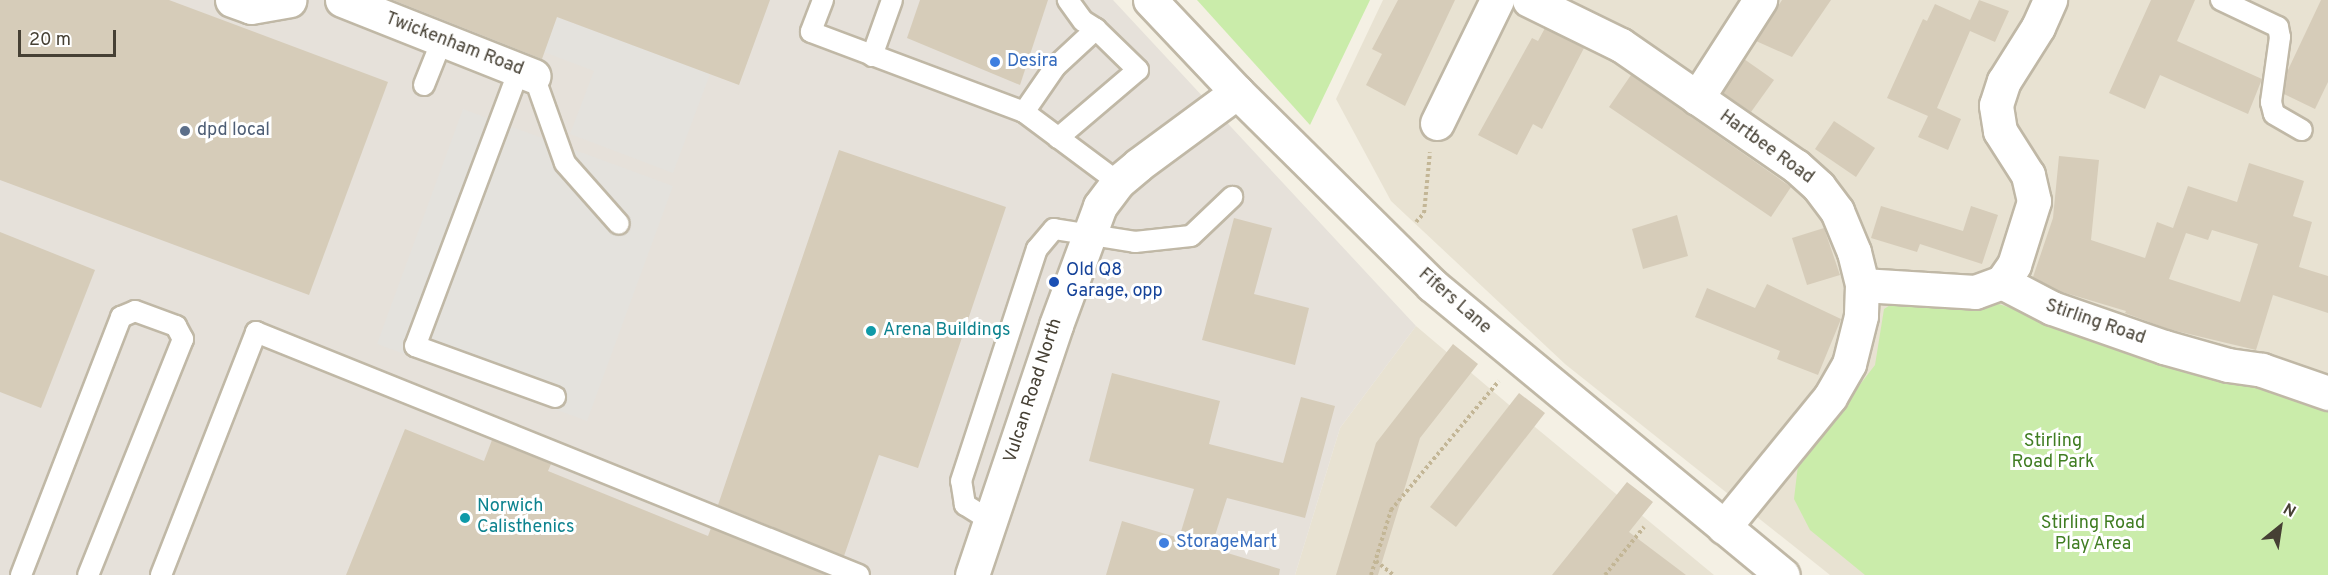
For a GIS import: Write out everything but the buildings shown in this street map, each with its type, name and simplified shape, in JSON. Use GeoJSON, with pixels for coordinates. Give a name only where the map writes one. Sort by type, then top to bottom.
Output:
{"type":"FeatureCollection","features":[{"type":"Feature","properties":{"kind":"street"},"geometry":{"type":"LineString","coordinates":[[232,0],[251,7],[289,0]]}},
{"type":"Feature","properties":{"kind":"street","name":"Twickenham Road"},"geometry":{"type":"LineString","coordinates":[[342,0],[527,73]]}},
{"type":"Feature","properties":{"kind":"street","name":"Fifers Lane"},"geometry":{"type":"LineString","coordinates":[[1150,0],[1237,92],[1432,285],[1783,575]]}},
{"type":"Feature","properties":{"kind":"street"},"geometry":{"type":"LineString","coordinates":[[1437,123],[1497,0]]}},
{"type":"Feature","properties":{"kind":"street","name":"Hartbee Road"},"geometry":{"type":"LineString","coordinates":[[1529,0],[1621,45],[1819,187],[1837,211],[1854,252],[1862,285],[1861,316],[1849,364],[1830,397],[1724,526]]}},
{"type":"Feature","properties":{"kind":"street"},"geometry":{"type":"LineString","coordinates":[[1697,98],[1760,0]]}},
{"type":"Feature","properties":{"kind":"street"},"geometry":{"type":"LineString","coordinates":[[1862,285],[1975,292],[2002,282],[2014,265],[2034,201],[2028,175],[2000,131],[1996,105],[2004,81],[2038,27],[2050,0]]}},
{"type":"Feature","properties":{"kind":"street","name":"Vulcan Road North"},"geometry":{"type":"LineString","coordinates":[[972,575],[1088,234],[1100,206],[1118,182],[1237,92]]}},
{"type":"Feature","properties":{"kind":"street","name":"Stirling Road"},"geometry":{"type":"LineString","coordinates":[[2002,282],[2052,308],[2164,347],[2228,365],[2262,370],[2328,393]]}},
{"type":"Feature","properties":{"kind":"lane"},"geometry":{"type":"LineString","coordinates":[[823,0],[811,32],[1024,112],[1118,182]]}},
{"type":"Feature","properties":{"kind":"lane"},"geometry":{"type":"LineString","coordinates":[[872,56],[892,0]]}},
{"type":"Feature","properties":{"kind":"lane"},"geometry":{"type":"LineString","coordinates":[[1058,138],[1137,75],[1138,70],[1096,28],[1083,21],[1068,0]]}},
{"type":"Feature","properties":{"kind":"lane"},"geometry":{"type":"LineString","coordinates":[[2221,0],[2278,27],[2280,37],[2271,102],[2274,114],[2302,129]]}},
{"type":"Feature","properties":{"kind":"lane"},"geometry":{"type":"LineString","coordinates":[[1024,112],[1055,67],[1096,28]]}},
{"type":"Feature","properties":{"kind":"lane"},"geometry":{"type":"LineString","coordinates":[[424,85],[442,40]]}},
{"type":"Feature","properties":{"kind":"lane"},"geometry":{"type":"LineString","coordinates":[[527,73],[565,163],[619,224]]}},
{"type":"Feature","properties":{"kind":"lane"},"geometry":{"type":"LineString","coordinates":[[527,73],[415,346],[555,397]]}},
{"type":"Feature","properties":{"kind":"lane"},"geometry":{"type":"LineString","coordinates":[[991,521],[965,505],[961,481],[1037,249],[1054,229],[1135,242],[1191,236],[1232,197]]}},
{"type":"Feature","properties":{"kind":"lane"},"geometry":{"type":"LineString","coordinates":[[21,575],[121,317],[135,311],[176,326],[183,339],[88,575]]}},
{"type":"Feature","properties":{"kind":"lane"},"geometry":{"type":"LineString","coordinates":[[161,575],[256,332],[859,575]]}},
{"type":"Feature","properties":{"kind":"path"},"geometry":{"type":"LineString","coordinates":[[1410,229],[1424,213],[1432,136],[1437,123]]}},
{"type":"Feature","properties":{"kind":"path"},"geometry":{"type":"LineString","coordinates":[[1371,575],[1391,510],[1518,358]]}},
{"type":"Feature","properties":{"kind":"path"},"geometry":{"type":"LineString","coordinates":[[1605,575],[1644,527]]}},
{"type":"Feature","properties":{"kind":"path"},"geometry":{"type":"LineString","coordinates":[[1376,561],[1393,575]]}},
{"type":"Feature","properties":{"kind":"shaded area"},"geometry":{"type":"Polygon","coordinates":[[[0,0],[1113,0],[1416,326],[1340,428],[1295,575],[0,575],[0,0]]]}},
{"type":"Feature","properties":{"kind":"shaded area"},"geometry":{"type":"Polygon","coordinates":[[[1383,0],[2328,0],[2328,575],[1830,575],[1565,364],[1391,201],[1336,99],[1383,0]]]}},
{"type":"Feature","properties":{"kind":"shaded area"},"geometry":{"type":"Polygon","coordinates":[[[557,17],[710,74],[673,173],[570,134],[594,71],[544,52],[557,17]]]}},
{"type":"Feature","properties":{"kind":"shaded area"},"geometry":{"type":"Polygon","coordinates":[[[463,109],[673,186],[587,421],[377,344],[463,109]]]}},
{"type":"Feature","properties":{"kind":"shaded area"},"geometry":{"type":"Polygon","coordinates":[[[1416,326],[1714,575],[1295,575],[1340,428],[1416,326]]]}},
{"type":"Feature","properties":{"kind":"green space"},"geometry":{"type":"Polygon","coordinates":[[[1197,0],[1370,0],[1310,125],[1197,0]]]}},
{"type":"Feature","properties":{"kind":"green space","name":"Stirling Road Park"},"geometry":{"type":"Polygon","coordinates":[[[1903,297],[1999,304],[2150,357],[2255,382],[2328,409],[2328,575],[1865,575],[1810,530],[1794,499],[1798,465],[1875,365],[1884,309],[1903,297]]]}},
{"type":"Feature","properties":{"kind":"place","name":"Desira"},"geometry":{"type":"Point","coordinates":[995,62]}},
{"type":"Feature","properties":{"kind":"place","name":"dpd local"},"geometry":{"type":"Point","coordinates":[185,131]}},
{"type":"Feature","properties":{"kind":"place","name":"Old Q8 Garage, opp"},"geometry":{"type":"Point","coordinates":[1054,282]}},
{"type":"Feature","properties":{"kind":"place","name":"Arena Buildings"},"geometry":{"type":"Point","coordinates":[871,331]}},
{"type":"Feature","properties":{"kind":"place","name":"Norwich Calisthenics"},"geometry":{"type":"Point","coordinates":[465,518]}},
{"type":"Feature","properties":{"kind":"place","name":"StorageMart"},"geometry":{"type":"Point","coordinates":[1164,543]}},
{"type":"Feature","properties":{"kind":"park label","name":"Stirling Road Play Area"},"geometry":{"type":"Point","coordinates":[2093,535]}}]}
